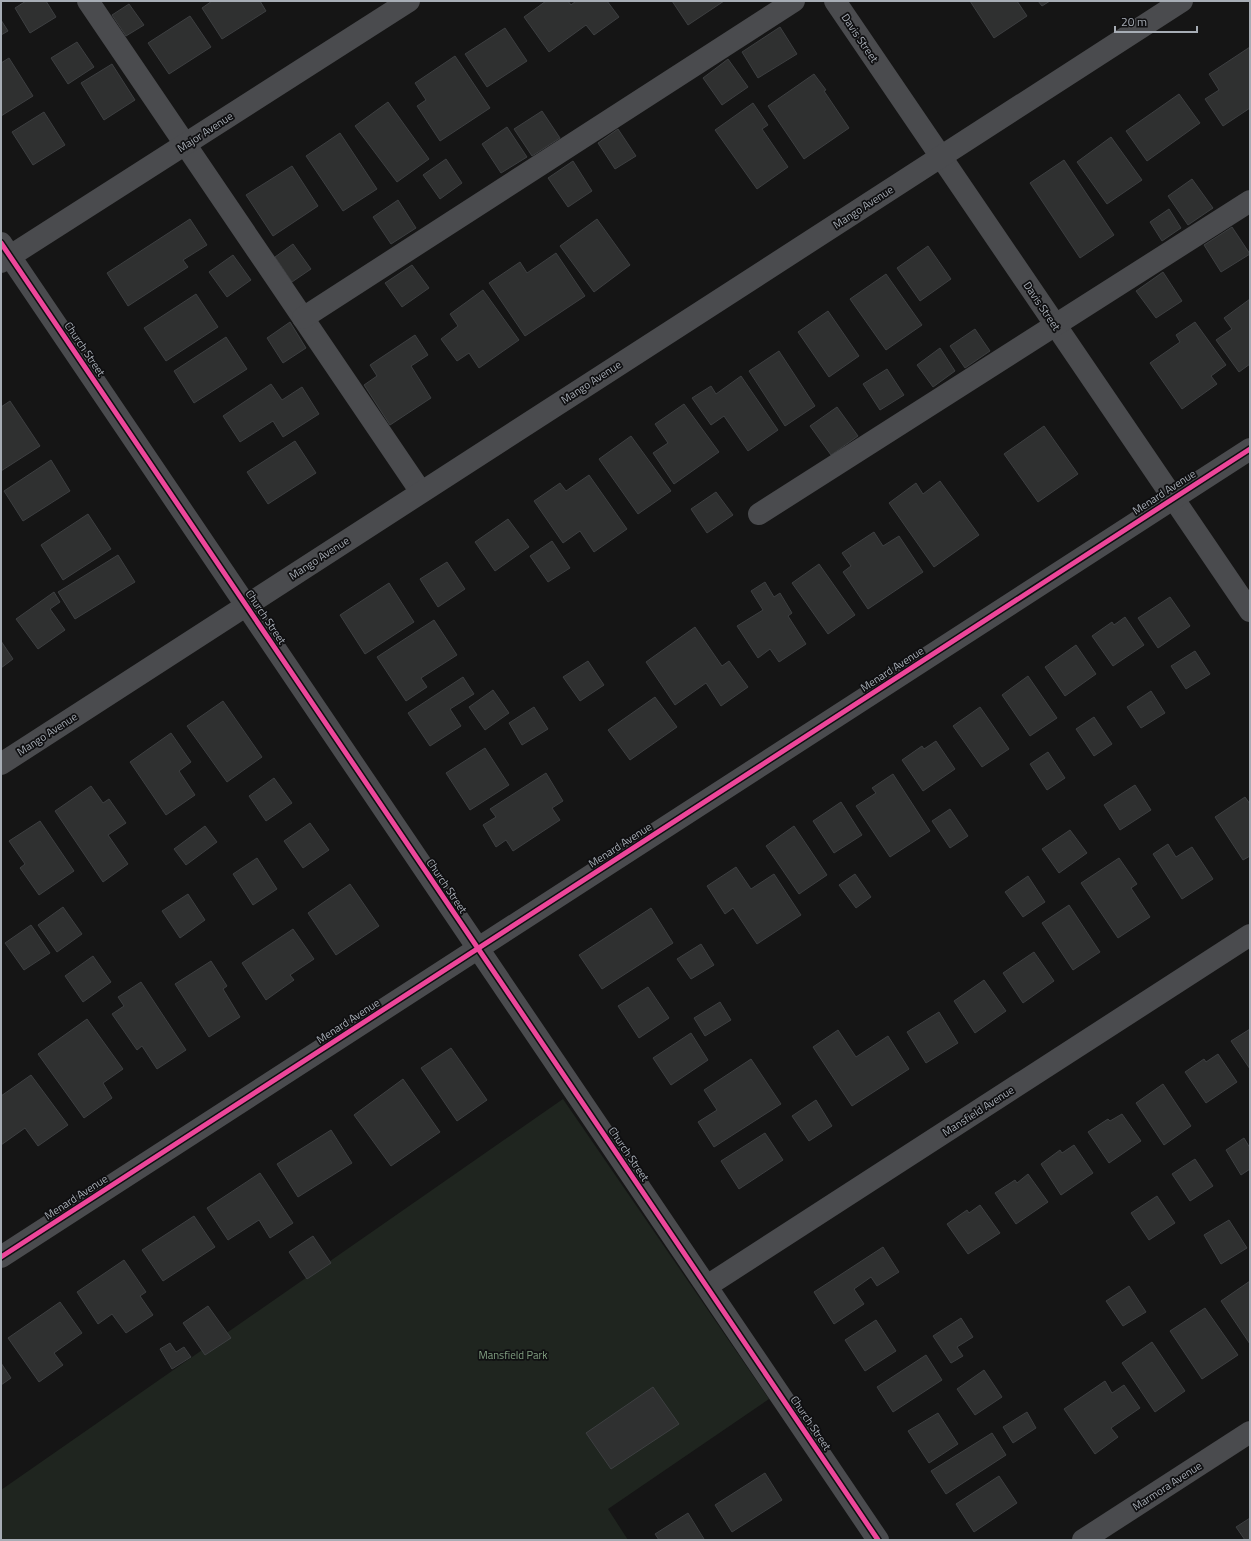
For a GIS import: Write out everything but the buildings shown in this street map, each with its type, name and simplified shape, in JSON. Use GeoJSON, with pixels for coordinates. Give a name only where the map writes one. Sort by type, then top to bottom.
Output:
{"type":"FeatureCollection","features":[{"type":"Feature","properties":{"kind":"street"},"geometry":{"type":"LineString","coordinates":[[88,1],[421,492]]}},
{"type":"Feature","properties":{"kind":"street","name":"Major Avenue"},"geometry":{"type":"LineString","coordinates":[[4,254],[186,144],[409,1]]}},
{"type":"Feature","properties":{"kind":"street"},"geometry":{"type":"LineString","coordinates":[[303,318],[794,1]]}},
{"type":"Feature","properties":{"kind":"street","name":"Davis Street"},"geometry":{"type":"LineString","coordinates":[[835,1],[1250,610]]}},
{"type":"Feature","properties":{"kind":"street","name":"Mango Avenue"},"geometry":{"type":"LineString","coordinates":[[1,764],[1182,1]]}},
{"type":"Feature","properties":{"kind":"street"},"geometry":{"type":"LineString","coordinates":[[759,514],[1250,200]]}},
{"type":"Feature","properties":{"kind":"street","name":"Church Street"},"geometry":{"type":"LineString","coordinates":[[4,254],[246,605],[878,1540]]}},
{"type":"Feature","properties":{"kind":"street","name":"Menard Avenue"},"geometry":{"type":"LineString","coordinates":[[1,1257],[1250,449]]}},
{"type":"Feature","properties":{"kind":"street","name":"Mansfield Avenue"},"geometry":{"type":"LineString","coordinates":[[707,1286],[1250,935]]}},
{"type":"Feature","properties":{"kind":"street","name":"Marmora Avenue"},"geometry":{"type":"LineString","coordinates":[[1083,1540],[1250,1432]]}},
{"type":"Feature","properties":{"kind":"green space","name":"Mansfield Park"},"geometry":{"type":"Polygon","coordinates":[[[563,1099],[769,1399],[608,1509],[628,1540],[1,1540],[1,1490],[563,1099]]]}},
{"type":"Feature","properties":{"kind":"cycle path"},"geometry":{"type":"LineString","coordinates":[[1,243],[878,1540]]}},
{"type":"Feature","properties":{"kind":"cycle path"},"geometry":{"type":"LineString","coordinates":[[1,1257],[1250,449]]}}]}
